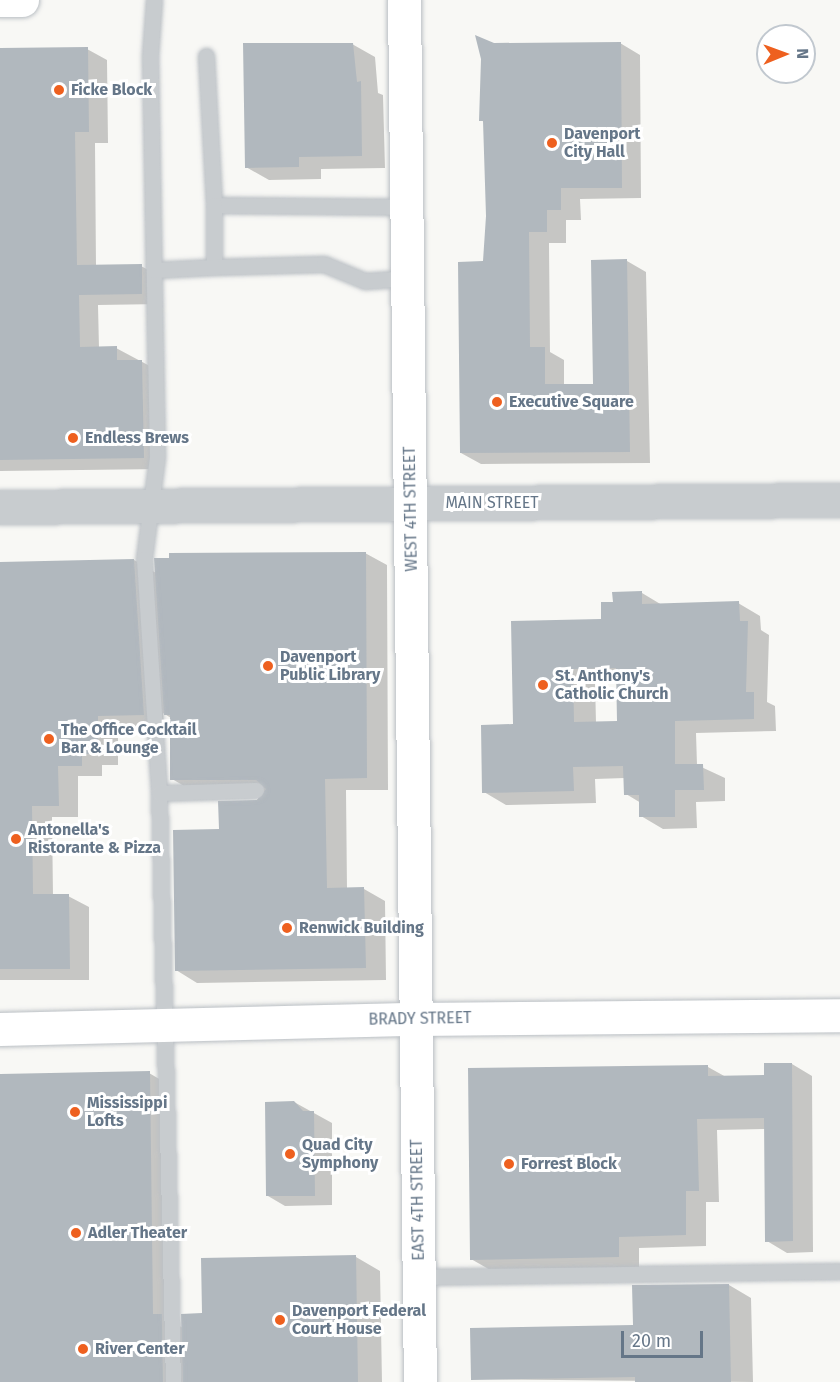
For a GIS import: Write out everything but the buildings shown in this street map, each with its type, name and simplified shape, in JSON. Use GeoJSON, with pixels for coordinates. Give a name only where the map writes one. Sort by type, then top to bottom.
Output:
{"type":"FeatureCollection","features":[{"type":"Feature","properties":{"kind":"main road"},"geometry":{"type":"LineString","coordinates":[[0,0],[22,0]]}},
{"type":"Feature","properties":{"kind":"main road","name":"WEST 4TH STREET"},"geometry":{"type":"LineString","coordinates":[[404,0],[412,503],[416,1019]]}},
{"type":"Feature","properties":{"kind":"main road","name":"BRADY STREET"},"geometry":{"type":"LineString","coordinates":[[0,1029],[416,1019],[840,1015]]}},
{"type":"Feature","properties":{"kind":"main road","name":"EAST 4TH STREET"},"geometry":{"type":"LineString","coordinates":[[416,1019],[420,1382]]}},
{"type":"Feature","properties":{"kind":"street","name":"MAIN STREET"},"geometry":{"type":"LineString","coordinates":[[0,507],[840,500]]}},
{"type":"Feature","properties":{"kind":"lane"},"geometry":{"type":"LineString","coordinates":[[154,0],[150,56],[157,457],[153,506],[144,559],[159,793],[173,1382]]}},
{"type":"Feature","properties":{"kind":"lane"},"geometry":{"type":"LineString","coordinates":[[206,56],[214,205],[214,267]]}},
{"type":"Feature","properties":{"kind":"lane"},"geometry":{"type":"LineString","coordinates":[[214,205],[407,207]]}},
{"type":"Feature","properties":{"kind":"lane"},"geometry":{"type":"LineString","coordinates":[[154,270],[324,264],[365,281],[409,278]]}},
{"type":"Feature","properties":{"kind":"lane"},"geometry":{"type":"LineString","coordinates":[[159,793],[256,790]]}},
{"type":"Feature","properties":{"kind":"lane"},"geometry":{"type":"LineString","coordinates":[[419,1277],[840,1271]]}},
{"type":"Feature","properties":{"kind":"place","name":"Ficke Block"},"geometry":{"type":"Point","coordinates":[59,90]}},
{"type":"Feature","properties":{"kind":"place","name":"Davenport City Hall"},"geometry":{"type":"Point","coordinates":[552,143]}},
{"type":"Feature","properties":{"kind":"place","name":"Executive Square"},"geometry":{"type":"Point","coordinates":[497,402]}},
{"type":"Feature","properties":{"kind":"place","name":"Endless Brews"},"geometry":{"type":"Point","coordinates":[73,438]}},
{"type":"Feature","properties":{"kind":"place","name":"Davenport Public Library"},"geometry":{"type":"Point","coordinates":[268,666]}},
{"type":"Feature","properties":{"kind":"place","name":"St. Anthony's Catholic Church"},"geometry":{"type":"Point","coordinates":[543,685]}},
{"type":"Feature","properties":{"kind":"place","name":"The Office Cocktail Bar & Lounge"},"geometry":{"type":"Point","coordinates":[49,739]}},
{"type":"Feature","properties":{"kind":"place","name":"Antonella's Ristorante & Pizza"},"geometry":{"type":"Point","coordinates":[16,839]}},
{"type":"Feature","properties":{"kind":"place","name":"Renwick Building"},"geometry":{"type":"Point","coordinates":[287,928]}},
{"type":"Feature","properties":{"kind":"place","name":"Mississippi Lofts"},"geometry":{"type":"Point","coordinates":[75,1112]}},
{"type":"Feature","properties":{"kind":"place","name":"Quad City Symphony"},"geometry":{"type":"Point","coordinates":[290,1154]}},
{"type":"Feature","properties":{"kind":"place","name":"Forrest Block"},"geometry":{"type":"Point","coordinates":[509,1164]}},
{"type":"Feature","properties":{"kind":"place","name":"Adler Theater"},"geometry":{"type":"Point","coordinates":[76,1233]}},
{"type":"Feature","properties":{"kind":"place","name":"Davenport Federal Court House"},"geometry":{"type":"Point","coordinates":[280,1320]}},
{"type":"Feature","properties":{"kind":"place","name":"River Center"},"geometry":{"type":"Point","coordinates":[83,1349]}}]}
